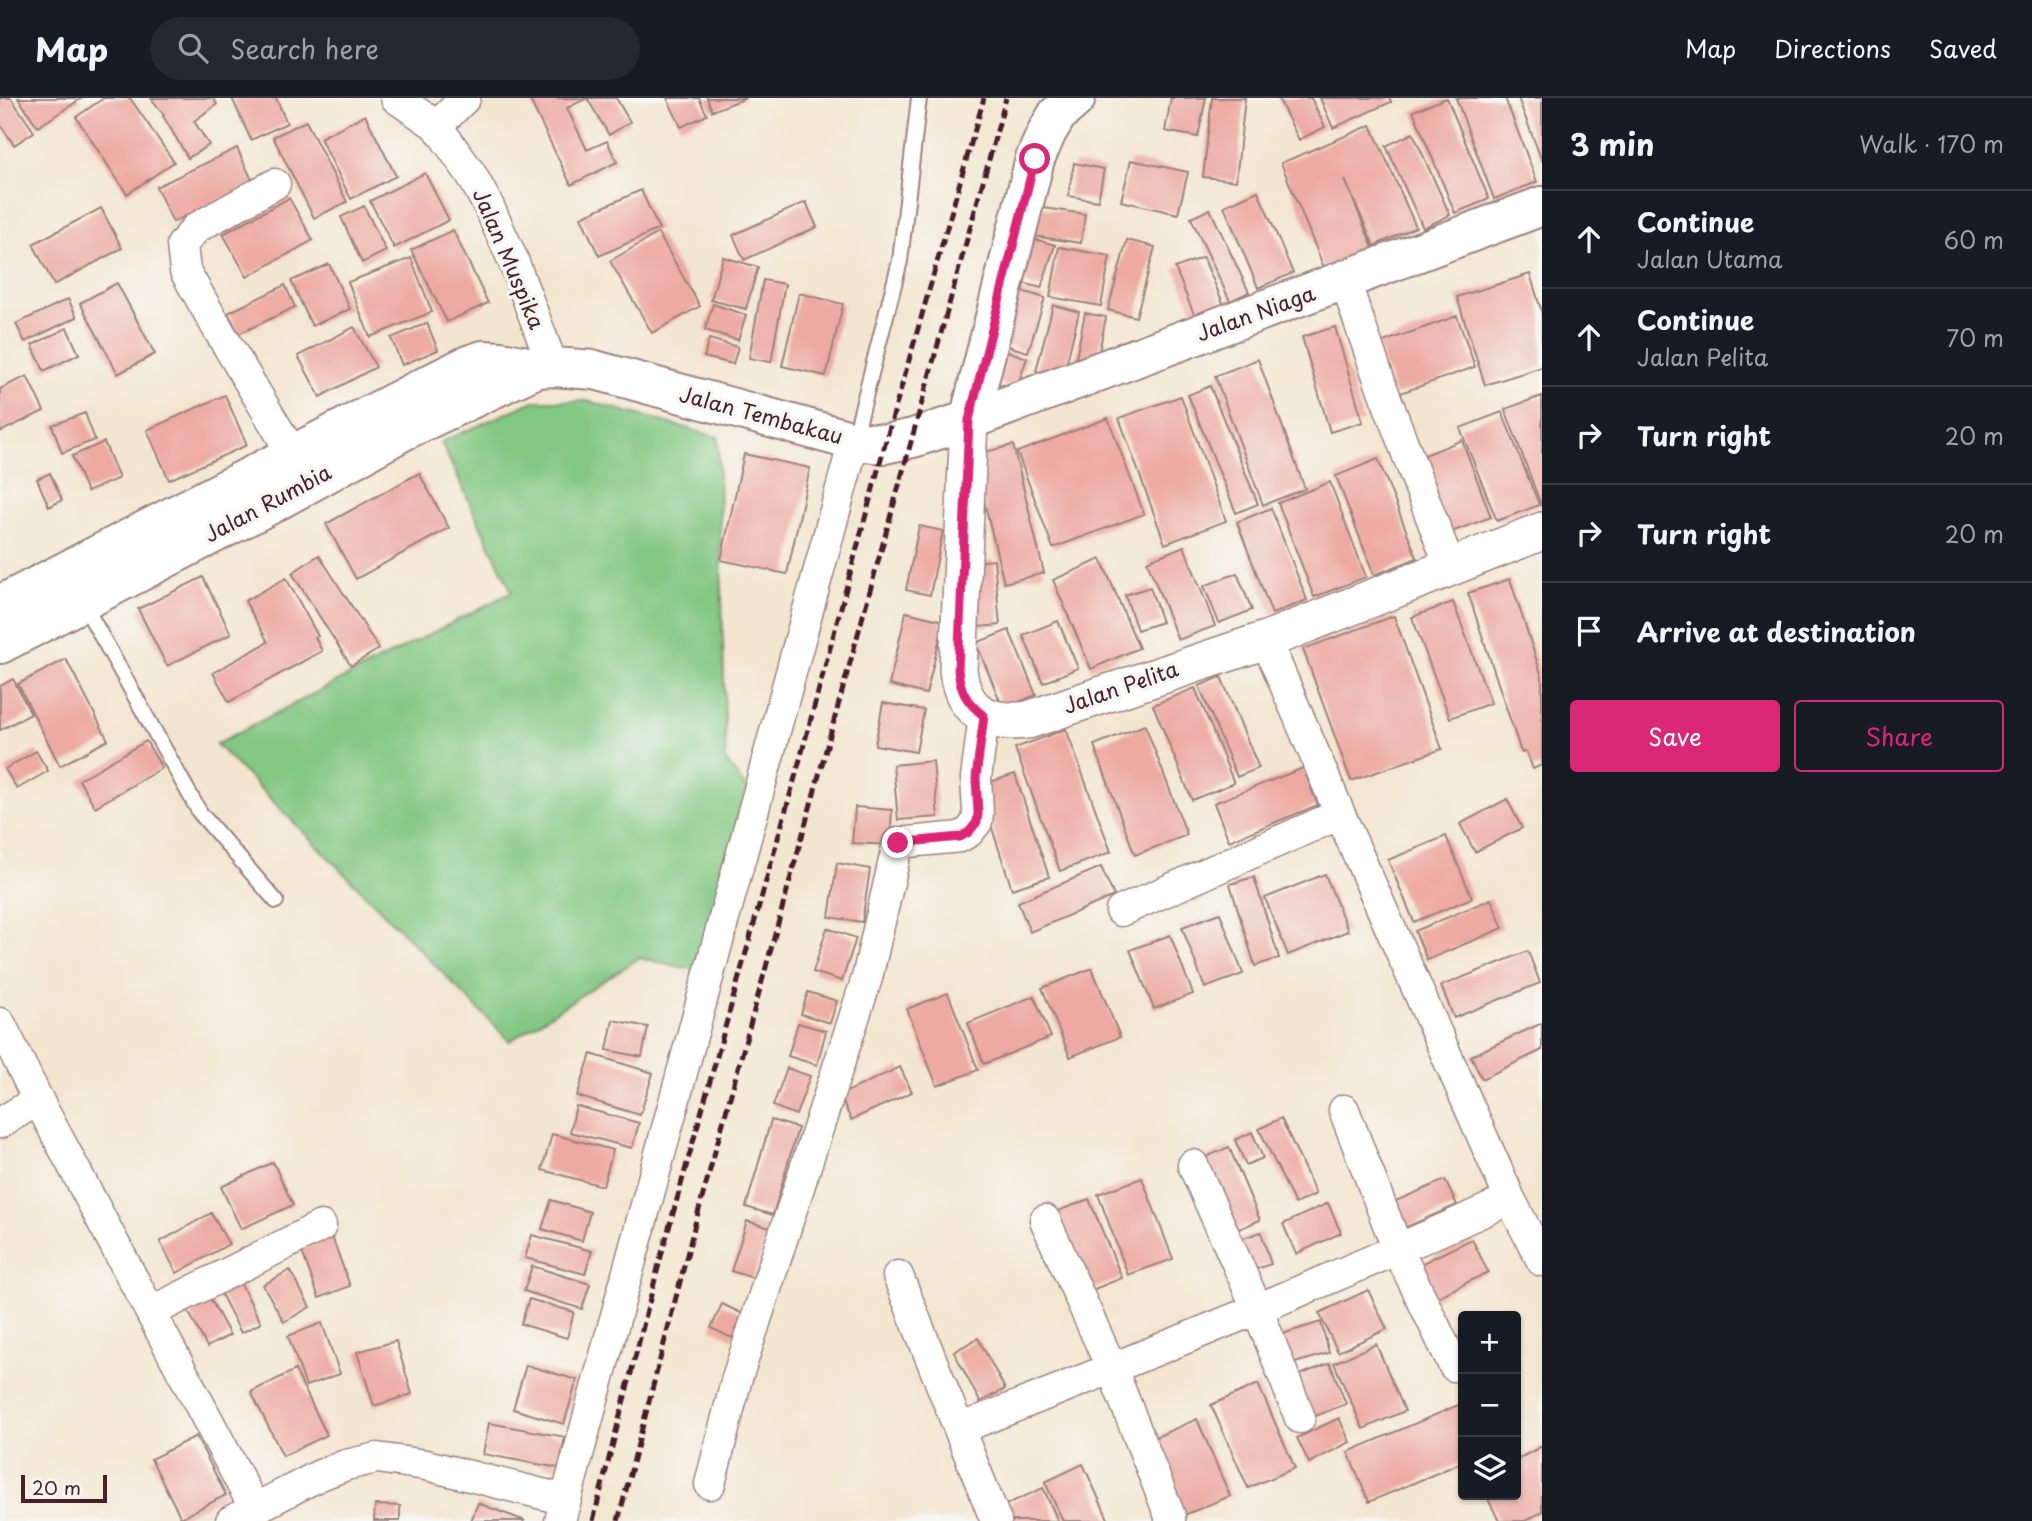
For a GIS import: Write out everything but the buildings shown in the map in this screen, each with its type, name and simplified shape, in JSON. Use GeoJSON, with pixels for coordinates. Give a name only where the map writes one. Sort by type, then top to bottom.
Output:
{"type":"FeatureCollection","features":[{"type":"Feature","properties":{"kind":"main road"},"geometry":{"type":"LineString","coordinates":[[969,420],[1035,159],[1047,132],[1065,104]]}},
{"type":"Feature","properties":{"kind":"main road","name":"Jalan Niaga"},"geometry":{"type":"LineString","coordinates":[[969,420],[1542,206]]}},
{"type":"Feature","properties":{"kind":"main road","name":"Jalan Rumbia"},"geometry":{"type":"LineString","coordinates":[[0,605],[468,365],[483,360],[545,368]]}},
{"type":"Feature","properties":{"kind":"main road","name":"Jalan Tembakau"},"geometry":{"type":"LineString","coordinates":[[545,368],[595,370],[854,441],[885,444],[969,420]]}},
{"type":"Feature","properties":{"kind":"main road","name":"Jalan Rumbia"},"geometry":{"type":"LineString","coordinates":[[0,644],[275,502],[405,430],[545,368]]}},
{"type":"Feature","properties":{"kind":"street","name":"Jalan Muspika"},"geometry":{"type":"LineString","coordinates":[[396,98],[437,126],[471,174],[513,260],[545,368]]}},
{"type":"Feature","properties":{"kind":"street"},"geometry":{"type":"LineString","coordinates":[[437,126],[465,98]]}},
{"type":"Feature","properties":{"kind":"street"},"geometry":{"type":"LineString","coordinates":[[275,184],[196,228],[182,245],[186,271],[293,455]]}},
{"type":"Feature","properties":{"kind":"street"},"geometry":{"type":"LineString","coordinates":[[1345,281],[1450,568]]}},
{"type":"Feature","properties":{"kind":"street"},"geometry":{"type":"LineString","coordinates":[[710,1484],[737,1378],[867,978],[898,843],[960,837],[977,822],[976,778],[984,716],[964,697],[959,685],[958,670],[969,420]]}},
{"type":"Feature","properties":{"kind":"street"},"geometry":{"type":"LineString","coordinates":[[0,1023],[37,1100],[151,1312],[243,1515],[320,1475],[346,1465],[377,1458],[426,1465],[563,1510],[854,441]]}},
{"type":"Feature","properties":{"kind":"street","name":"Jalan Pelita"},"geometry":{"type":"LineString","coordinates":[[984,716],[996,721],[1028,720],[1266,640],[1542,531]]}},
{"type":"Feature","properties":{"kind":"street"},"geometry":{"type":"LineString","coordinates":[[1266,640],[1510,1199],[1542,1261]]}},
{"type":"Feature","properties":{"kind":"street"},"geometry":{"type":"LineString","coordinates":[[1121,911],[1340,814]]}},
{"type":"Feature","properties":{"kind":"street"},"geometry":{"type":"LineString","coordinates":[[0,1123],[37,1100]]}},
{"type":"Feature","properties":{"kind":"street"},"geometry":{"type":"LineString","coordinates":[[1344,1110],[1398,1250],[1454,1366]]}},
{"type":"Feature","properties":{"kind":"street"},"geometry":{"type":"LineString","coordinates":[[1192,1164],[1257,1308],[1300,1418]]}},
{"type":"Feature","properties":{"kind":"street"},"geometry":{"type":"LineString","coordinates":[[959,1429],[1112,1369],[1398,1250],[1510,1199]]}},
{"type":"Feature","properties":{"kind":"street"},"geometry":{"type":"LineString","coordinates":[[1045,1220],[1112,1369],[1170,1521]]}},
{"type":"Feature","properties":{"kind":"street"},"geometry":{"type":"LineString","coordinates":[[151,1312],[321,1226]]}},
{"type":"Feature","properties":{"kind":"street"},"geometry":{"type":"LineString","coordinates":[[898,1276],[996,1521]]}},
{"type":"Feature","properties":{"kind":"lane"},"geometry":{"type":"LineString","coordinates":[[854,441],[900,261],[919,98]]}},
{"type":"Feature","properties":{"kind":"lane"},"geometry":{"type":"LineString","coordinates":[[83,602],[200,813],[276,901]]}},
{"type":"Feature","properties":{"kind":"green space"},"geometry":{"type":"Polygon","coordinates":[[[534,401],[588,401],[718,437],[726,761],[749,792],[701,971],[639,958],[510,1041],[216,744],[512,592],[441,442],[534,401]]]}},
{"type":"Feature","properties":{"kind":"railway"},"geometry":{"type":"LineString","coordinates":[[593,1521],[660,1260],[885,444],[984,98]]}},
{"type":"Feature","properties":{"kind":"railway"},"geometry":{"type":"LineString","coordinates":[[618,1521],[695,1224],[1006,98]]}},
{"type":"Feature","properties":{"kind":"route"},"geometry":{"type":"LineString","coordinates":[[898,843],[960,837],[969,832],[977,822],[976,778],[984,716],[964,697],[959,685],[958,670],[969,420],[1035,159]]}}]}
